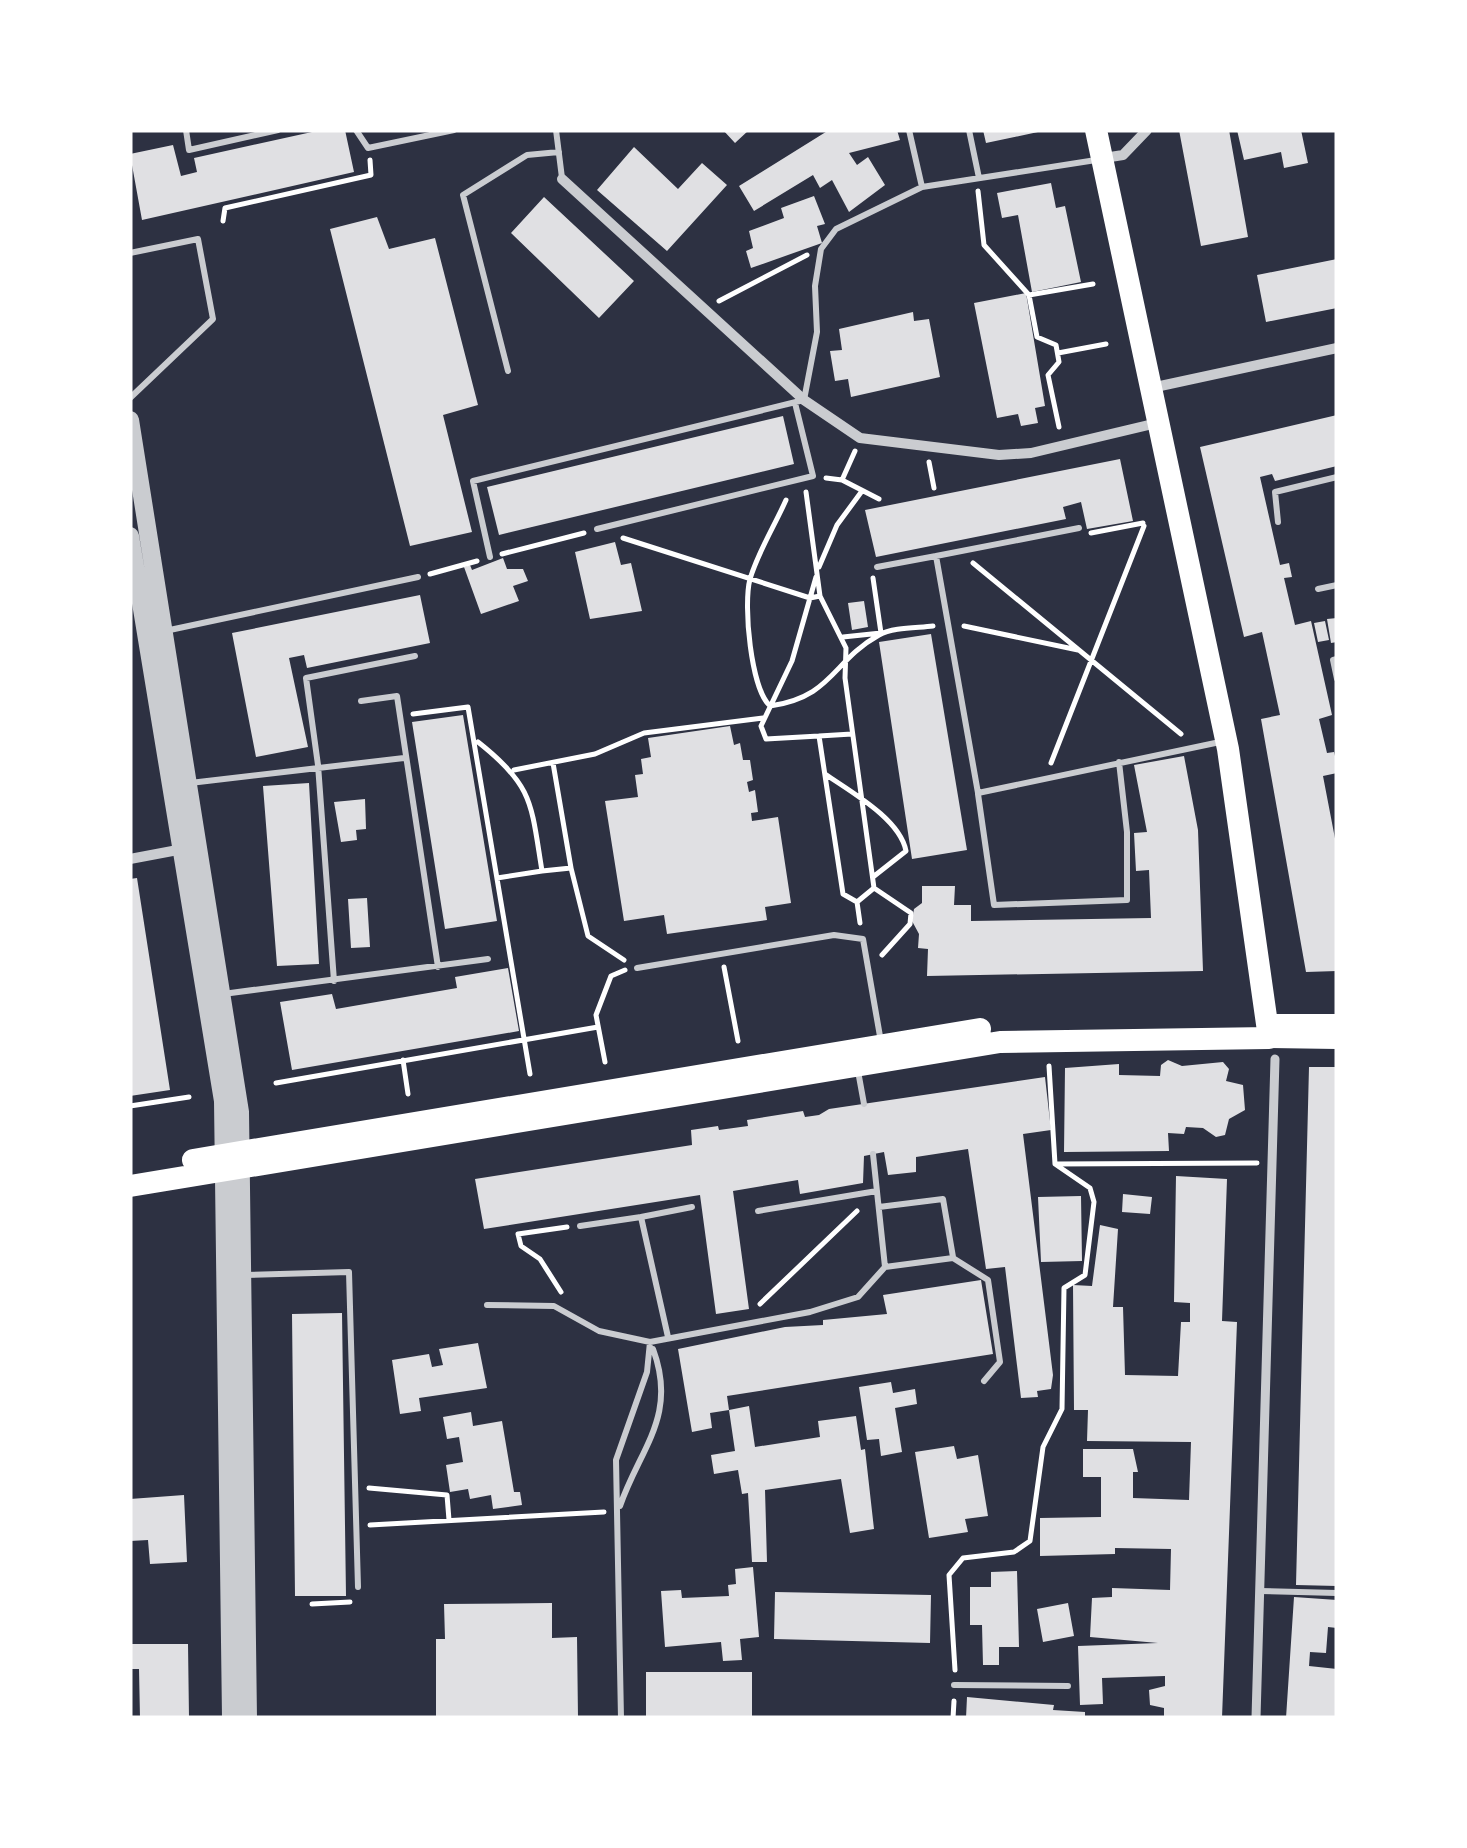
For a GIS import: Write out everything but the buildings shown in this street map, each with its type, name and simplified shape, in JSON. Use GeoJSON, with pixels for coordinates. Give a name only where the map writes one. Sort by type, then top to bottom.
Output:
{"type":"FeatureCollection","features":[{"type":"Feature","properties":{"kind":"highway"},"geometry":{"type":"LineString","coordinates":[[1096,130],[1226,741],[1271,1040]]}},
{"type":"Feature","properties":{"kind":"highway"},"geometry":{"type":"LineString","coordinates":[[130,1186],[234,1162],[881,1044],[1048,1024],[1271,1040]]}},
{"type":"Feature","properties":{"kind":"highway"},"geometry":{"type":"LineString","coordinates":[[130,1170],[234,1162],[1000,1042],[1271,1040]]}},
{"type":"Feature","properties":{"kind":"main road"},"geometry":{"type":"LineString","coordinates":[[1271,1040],[1337,1024]]}},
{"type":"Feature","properties":{"kind":"main road"},"geometry":{"type":"LineString","coordinates":[[1271,1040],[1337,1039]]}},
{"type":"Feature","properties":{"kind":"street"},"geometry":{"type":"LineString","coordinates":[[1102,159],[1123,155],[1148,130]]}},
{"type":"Feature","properties":{"kind":"street"},"geometry":{"type":"LineString","coordinates":[[562,179],[799,401],[860,438],[999,455],[1031,453],[1157,423]]}},
{"type":"Feature","properties":{"kind":"street"},"geometry":{"type":"LineString","coordinates":[[1150,388],[1337,348]]}},
{"type":"Feature","properties":{"kind":"street"},"geometry":{"type":"LineString","coordinates":[[130,432],[143,602],[162,632],[222,994],[241,1275],[248,1718]]}},
{"type":"Feature","properties":{"kind":"street"},"geometry":{"type":"LineString","coordinates":[[130,536],[234,1162],[232,1718]]}},
{"type":"Feature","properties":{"kind":"street"},"geometry":{"type":"LineString","coordinates":[[130,859],[184,849]]}},
{"type":"Feature","properties":{"kind":"street"},"geometry":{"type":"LineString","coordinates":[[1256,1718],[1274,1162],[1271,1040]]}},
{"type":"Feature","properties":{"kind":"lane"},"geometry":{"type":"LineString","coordinates":[[186,130],[189,150],[278,130]]}},
{"type":"Feature","properties":{"kind":"lane"},"geometry":{"type":"LineString","coordinates":[[356,130],[368,148],[417,141],[454,130]]}},
{"type":"Feature","properties":{"kind":"lane"},"geometry":{"type":"LineString","coordinates":[[556,130],[562,179]]}},
{"type":"Feature","properties":{"kind":"lane"},"geometry":{"type":"LineString","coordinates":[[909,130],[922,186]]}},
{"type":"Feature","properties":{"kind":"lane"},"geometry":{"type":"LineString","coordinates":[[969,130],[979,178]]}},
{"type":"Feature","properties":{"kind":"lane"},"geometry":{"type":"LineString","coordinates":[[508,370],[463,194],[527,155],[558,152]]}},
{"type":"Feature","properties":{"kind":"lane"},"geometry":{"type":"LineString","coordinates":[[597,530],[813,476],[799,401],[817,332],[815,286],[821,249],[836,230],[922,186],[1102,159]]}},
{"type":"Feature","properties":{"kind":"lane"},"geometry":{"type":"LineString","coordinates":[[130,253],[198,239],[214,319],[130,398]]}},
{"type":"Feature","properties":{"kind":"lane"},"geometry":{"type":"LineString","coordinates":[[490,557],[473,481],[799,401]]}},
{"type":"Feature","properties":{"kind":"lane"},"geometry":{"type":"LineString","coordinates":[[1278,522],[1275,492],[1337,477]]}},
{"type":"Feature","properties":{"kind":"lane"},"geometry":{"type":"LineString","coordinates":[[877,567],[1079,528]]}},
{"type":"Feature","properties":{"kind":"lane"},"geometry":{"type":"LineString","coordinates":[[936,556],[994,905],[1126,900],[1126,832],[1119,762]]}},
{"type":"Feature","properties":{"kind":"lane"},"geometry":{"type":"LineString","coordinates":[[162,632],[418,577]]}},
{"type":"Feature","properties":{"kind":"lane"},"geometry":{"type":"LineString","coordinates":[[1318,589],[1337,585]]}},
{"type":"Feature","properties":{"kind":"lane"},"geometry":{"type":"LineString","coordinates":[[334,981],[318,765],[306,678],[415,656]]}},
{"type":"Feature","properties":{"kind":"lane"},"geometry":{"type":"LineString","coordinates":[[1337,659],[1333,660],[1337,679]]}},
{"type":"Feature","properties":{"kind":"lane"},"geometry":{"type":"LineString","coordinates":[[361,702],[397,696],[438,967]]}},
{"type":"Feature","properties":{"kind":"lane"},"geometry":{"type":"LineString","coordinates":[[978,794],[1226,741]]}},
{"type":"Feature","properties":{"kind":"lane"},"geometry":{"type":"LineString","coordinates":[[188,783],[404,758]]}},
{"type":"Feature","properties":{"kind":"lane"},"geometry":{"type":"LineString","coordinates":[[638,968],[834,936],[863,939],[881,1044]]}},
{"type":"Feature","properties":{"kind":"lane"},"geometry":{"type":"LineString","coordinates":[[222,994],[488,959]]}},
{"type":"Feature","properties":{"kind":"lane"},"geometry":{"type":"LineString","coordinates":[[857,1065],[864,1104]]}},
{"type":"Feature","properties":{"kind":"lane"},"geometry":{"type":"LineString","coordinates":[[873,1154],[885,1267]]}},
{"type":"Feature","properties":{"kind":"lane"},"geometry":{"type":"LineString","coordinates":[[758,1211],[877,1192]]}},
{"type":"Feature","properties":{"kind":"lane"},"geometry":{"type":"LineString","coordinates":[[879,1207],[943,1199],[953,1258]]}},
{"type":"Feature","properties":{"kind":"lane"},"geometry":{"type":"LineString","coordinates":[[580,1226],[692,1207]]}},
{"type":"Feature","properties":{"kind":"lane"},"geometry":{"type":"LineString","coordinates":[[641,1217],[668,1338]]}},
{"type":"Feature","properties":{"kind":"lane"},"geometry":{"type":"LineString","coordinates":[[487,1305],[554,1306],[599,1331],[650,1342],[810,1312],[858,1297],[885,1267],[953,1258],[988,1280],[1000,1362],[984,1381]]}},
{"type":"Feature","properties":{"kind":"lane"},"geometry":{"type":"LineString","coordinates":[[241,1275],[349,1272],[358,1587]]}},
{"type":"Feature","properties":{"kind":"lane"},"geometry":{"type":"LineString","coordinates":[[621,1718],[616,1460],[647,1372],[650,1342]]}},
{"type":"Feature","properties":{"kind":"lane"},"geometry":{"type":"LineString","coordinates":[[618,1512],[659,1420],[661,1379],[650,1342]]}},
{"type":"Feature","properties":{"kind":"lane"},"geometry":{"type":"LineString","coordinates":[[1260,1591],[1337,1593]]}},
{"type":"Feature","properties":{"kind":"lane"},"geometry":{"type":"LineString","coordinates":[[954,1685],[1068,1686]]}},
{"type":"Feature","properties":{"kind":"path"},"geometry":{"type":"LineString","coordinates":[[223,221],[225,208],[371,175],[368,148]]}},
{"type":"Feature","properties":{"kind":"path"},"geometry":{"type":"LineString","coordinates":[[979,178],[977,201],[984,245],[1029,295],[1036,337],[1056,345],[1060,362],[1048,374],[1059,429],[1078,425]]}},
{"type":"Feature","properties":{"kind":"path"},"geometry":{"type":"LineString","coordinates":[[706,313],[767,273],[821,249]]}},
{"type":"Feature","properties":{"kind":"path"},"geometry":{"type":"LineString","coordinates":[[1029,295],[1092,284]]}},
{"type":"Feature","properties":{"kind":"path"},"geometry":{"type":"LineString","coordinates":[[1058,353],[1106,344]]}},
{"type":"Feature","properties":{"kind":"path"},"geometry":{"type":"LineString","coordinates":[[842,480],[860,438]]}},
{"type":"Feature","properties":{"kind":"path"},"geometry":{"type":"LineString","coordinates":[[927,446],[934,488]]}},
{"type":"Feature","properties":{"kind":"path"},"geometry":{"type":"LineString","coordinates":[[874,888],[842,637],[820,596],[806,490],[813,476],[842,480],[879,499]]}},
{"type":"Feature","properties":{"kind":"path"},"geometry":{"type":"LineString","coordinates":[[770,706],[758,693],[750,580],[794,482]]}},
{"type":"Feature","properties":{"kind":"path"},"geometry":{"type":"LineString","coordinates":[[852,734],[766,739],[762,734],[763,718],[792,661],[818,570],[838,525],[862,491]]}},
{"type":"Feature","properties":{"kind":"path"},"geometry":{"type":"LineString","coordinates":[[1043,780],[1143,524],[1080,535],[1079,528]]}},
{"type":"Feature","properties":{"kind":"path"},"geometry":{"type":"LineString","coordinates":[[597,530],[810,598],[820,596]]}},
{"type":"Feature","properties":{"kind":"path"},"geometry":{"type":"LineString","coordinates":[[960,551],[1191,742]]}},
{"type":"Feature","properties":{"kind":"path"},"geometry":{"type":"LineString","coordinates":[[877,567],[872,573],[881,634]]}},
{"type":"Feature","properties":{"kind":"path"},"geometry":{"type":"LineString","coordinates":[[842,637],[948,624],[1078,650]]}},
{"type":"Feature","properties":{"kind":"path"},"geometry":{"type":"LineString","coordinates":[[770,706],[800,702],[881,634]]}},
{"type":"Feature","properties":{"kind":"path"},"geometry":{"type":"LineString","coordinates":[[400,715],[468,707],[530,1074]]}},
{"type":"Feature","properties":{"kind":"path"},"geometry":{"type":"LineString","coordinates":[[514,770],[595,754],[644,733],[763,718]]}},
{"type":"Feature","properties":{"kind":"path"},"geometry":{"type":"LineString","coordinates":[[819,736],[843,894],[856,902],[863,939]]}},
{"type":"Feature","properties":{"kind":"path"},"geometry":{"type":"LineString","coordinates":[[475,740],[514,770],[529,800],[542,872]]}},
{"type":"Feature","properties":{"kind":"path"},"geometry":{"type":"LineString","coordinates":[[553,762],[571,868],[588,936],[638,968]]}},
{"type":"Feature","properties":{"kind":"path"},"geometry":{"type":"LineString","coordinates":[[825,774],[862,799],[904,838],[906,851],[873,877]]}},
{"type":"Feature","properties":{"kind":"path"},"geometry":{"type":"LineString","coordinates":[[497,878],[571,868]]}},
{"type":"Feature","properties":{"kind":"path"},"geometry":{"type":"LineString","coordinates":[[856,902],[874,888]]}},
{"type":"Feature","properties":{"kind":"path"},"geometry":{"type":"LineString","coordinates":[[874,888],[910,913],[910,924],[880,957]]}},
{"type":"Feature","properties":{"kind":"path"},"geometry":{"type":"LineString","coordinates":[[721,954],[738,1041]]}},
{"type":"Feature","properties":{"kind":"path"},"geometry":{"type":"LineString","coordinates":[[605,1062],[597,1009],[610,976],[638,968]]}},
{"type":"Feature","properties":{"kind":"path"},"geometry":{"type":"LineString","coordinates":[[276,1082],[598,1027]]}},
{"type":"Feature","properties":{"kind":"path"},"geometry":{"type":"LineString","coordinates":[[1048,1039],[1054,1164]]}},
{"type":"Feature","properties":{"kind":"path"},"geometry":{"type":"LineString","coordinates":[[402,1060],[408,1094]]}},
{"type":"Feature","properties":{"kind":"path"},"geometry":{"type":"LineString","coordinates":[[130,1106],[189,1096]]}},
{"type":"Feature","properties":{"kind":"path"},"geometry":{"type":"LineString","coordinates":[[1054,1164],[1274,1162]]}},
{"type":"Feature","properties":{"kind":"path"},"geometry":{"type":"LineString","coordinates":[[953,1718],[949,1575],[963,1558],[1025,1549],[1043,1447],[1062,1409],[1062,1297],[1064,1288],[1085,1276],[1094,1202],[1090,1188],[1054,1164]]}},
{"type":"Feature","properties":{"kind":"path"},"geometry":{"type":"LineString","coordinates":[[739,1324],[877,1192]]}},
{"type":"Feature","properties":{"kind":"path"},"geometry":{"type":"LineString","coordinates":[[580,1226],[518,1234],[521,1246],[540,1259],[585,1323]]}},
{"type":"Feature","properties":{"kind":"path"},"geometry":{"type":"LineString","coordinates":[[356,1487],[446,1495],[449,1520]]}},
{"type":"Feature","properties":{"kind":"path"},"geometry":{"type":"LineString","coordinates":[[357,1526],[618,1512]]}},
{"type":"Feature","properties":{"kind":"path"},"geometry":{"type":"LineString","coordinates":[[312,1604],[359,1601],[358,1587]]}}]}
